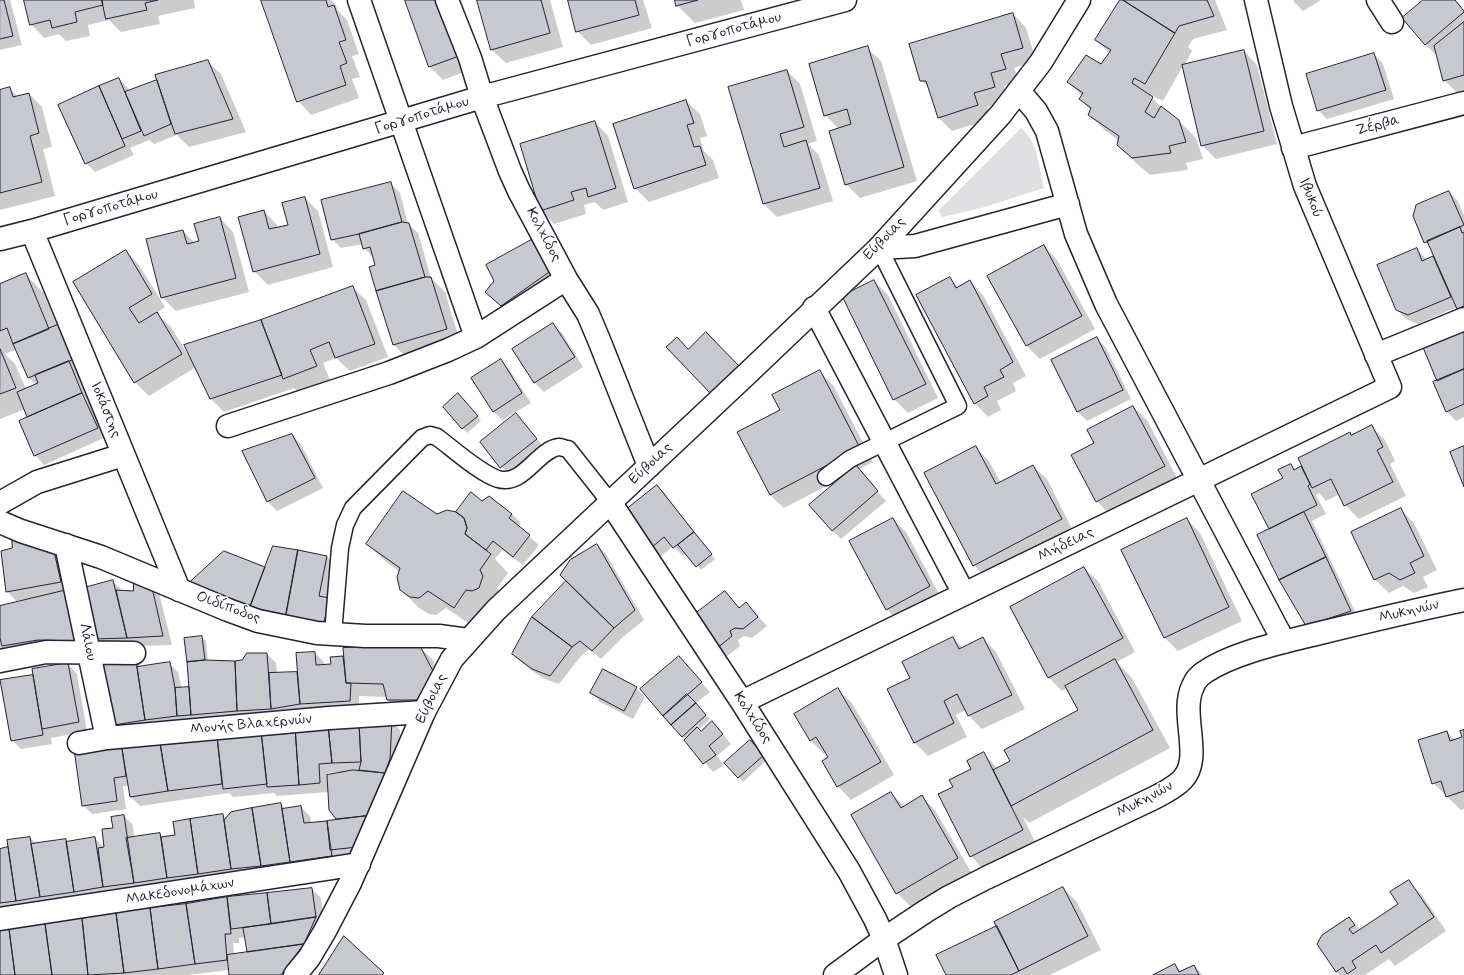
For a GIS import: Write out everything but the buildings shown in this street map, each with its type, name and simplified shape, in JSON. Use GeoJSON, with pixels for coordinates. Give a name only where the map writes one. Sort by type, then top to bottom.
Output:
{"type":"FeatureCollection","features":[{"type":"Feature","properties":{"kind":"street"},"geometry":{"type":"LineString","coordinates":[[359,0],[476,337]]}},
{"type":"Feature","properties":{"kind":"street","name":"Κολχίδος"},"geometry":{"type":"LineString","coordinates":[[448,0],[470,58],[482,97],[519,191],[566,279],[588,314],[600,340],[649,466]]}},
{"type":"Feature","properties":{"kind":"street","name":"Γοργοποτάμου"},"geometry":{"type":"LineString","coordinates":[[0,239],[32,231],[482,97],[845,0]]}},
{"type":"Feature","properties":{"kind":"street","name":"Εύβοιας"},"geometry":{"type":"LineString","coordinates":[[301,973],[325,932],[359,864],[424,712],[452,659],[496,610],[879,248],[1001,114],[1041,62],[1079,0]]}},
{"type":"Feature","properties":{"kind":"street","name":"Ιβυκού"},"geometry":{"type":"LineString","coordinates":[[1256,0],[1293,148],[1305,186],[1390,386]]}},
{"type":"Feature","properties":{"kind":"street"},"geometry":{"type":"LineString","coordinates":[[1378,0],[1392,22]]}},
{"type":"Feature","properties":{"kind":"street"},"geometry":{"type":"LineString","coordinates":[[1019,91],[1036,111],[1048,131],[1081,248],[1106,304],[1284,642]]}},
{"type":"Feature","properties":{"kind":"street","name":"Ζέρβα"},"geometry":{"type":"LineString","coordinates":[[1293,148],[1464,103]]}},
{"type":"Feature","properties":{"kind":"street"},"geometry":{"type":"LineString","coordinates":[[879,248],[915,246],[1068,204]]}},
{"type":"Feature","properties":{"kind":"street","name":"Ιοκάστης"},"geometry":{"type":"LineString","coordinates":[[32,231],[179,590]]}},
{"type":"Feature","properties":{"kind":"street"},"geometry":{"type":"LineString","coordinates":[[228,426],[389,373],[448,350],[476,337],[566,279]]}},
{"type":"Feature","properties":{"kind":"street"},"geometry":{"type":"LineString","coordinates":[[814,308],[964,594]]}},
{"type":"Feature","properties":{"kind":"street"},"geometry":{"type":"LineString","coordinates":[[1376,355],[1464,319]]}},
{"type":"Feature","properties":{"kind":"street","name":"Μήδειας"},"geometry":{"type":"LineString","coordinates":[[742,702],[1390,386]]}},
{"type":"Feature","properties":{"kind":"street"},"geometry":{"type":"LineString","coordinates":[[0,503],[37,482],[123,455]]}},
{"type":"Feature","properties":{"kind":"street","name":"Κολχίδος"},"geometry":{"type":"LineString","coordinates":[[610,502],[742,702],[849,871],[875,919],[884,939],[896,975]]}},
{"type":"Feature","properties":{"kind":"street","name":"Οιδίποδος"},"geometry":{"type":"LineString","coordinates":[[0,522],[21,531],[101,558],[258,621],[311,632],[333,634],[365,636],[439,636],[468,640]]}},
{"type":"Feature","properties":{"kind":"street","name":"Λάιου"},"geometry":{"type":"LineString","coordinates":[[66,545],[107,738]]}},
{"type":"Feature","properties":{"kind":"street","name":"Μυκηνών"},"geometry":{"type":"LineString","coordinates":[[835,975],[884,939],[949,897],[1171,789],[1183,779],[1190,766],[1191,751],[1188,699],[1193,685],[1203,673],[1214,666],[1233,658],[1284,642],[1397,614],[1464,600]]}},
{"type":"Feature","properties":{"kind":"street"},"geometry":{"type":"LineString","coordinates":[[0,661],[46,652],[134,654]]}},
{"type":"Feature","properties":{"kind":"street","name":"Μονής Βλαχερνών"},"geometry":{"type":"LineString","coordinates":[[79,743],[107,738],[329,718],[424,712]]}},
{"type":"Feature","properties":{"kind":"street","name":"Μακεδονομάχων"},"geometry":{"type":"LineString","coordinates":[[0,919],[359,864]]}},
{"type":"Feature","properties":{"kind":"lane"},"geometry":{"type":"LineString","coordinates":[[826,477],[850,459],[958,406],[879,248]]}},
{"type":"Feature","properties":{"kind":"lane"},"geometry":{"type":"LineString","coordinates":[[333,634],[340,548],[345,525],[353,508],[422,438],[430,435],[437,437],[486,473],[506,481],[517,478],[551,449],[560,447],[568,450],[610,502]]}},
{"type":"Feature","properties":{"kind":"shaded area"},"geometry":{"type":"Polygon","coordinates":[[[1021,128],[1027,133],[1034,147],[1044,188],[985,207],[942,217],[938,211],[1021,128]]]}}]}
